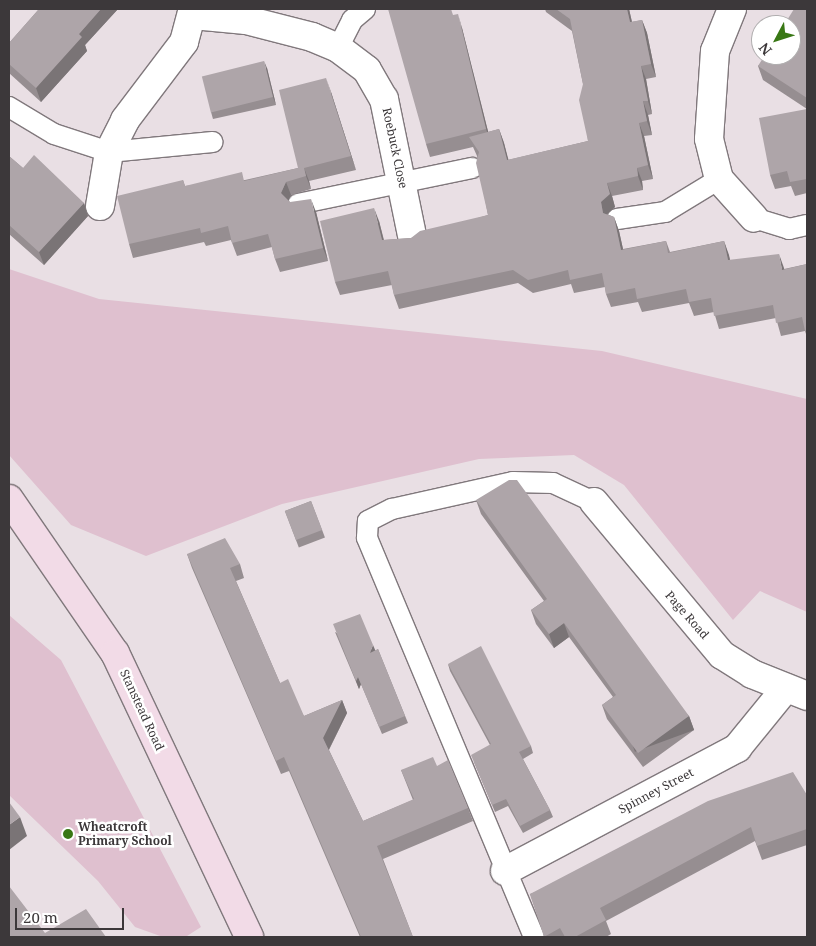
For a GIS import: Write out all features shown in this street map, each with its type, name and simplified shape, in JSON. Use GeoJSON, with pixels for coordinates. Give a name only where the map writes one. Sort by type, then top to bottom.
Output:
{"type":"FeatureCollection","features":[{"type":"Feature","properties":{"kind":"main road","name":"Stanstead Road"},"geometry":{"type":"LineString","coordinates":[[9,499],[115,653],[249,937]]}},
{"type":"Feature","properties":{"kind":"street"},"geometry":{"type":"LineString","coordinates":[[732,9],[715,51],[709,94],[709,140],[719,179],[754,218]]}},
{"type":"Feature","properties":{"kind":"street","name":"Roebuck Close"},"geometry":{"type":"LineString","coordinates":[[100,206],[109,152],[125,120],[184,42],[193,12],[246,20],[338,48],[366,70],[384,99],[403,182],[412,236]]}},
{"type":"Feature","properties":{"kind":"street","name":"Page Road"},"geometry":{"type":"LineString","coordinates":[[594,502],[722,655],[752,674],[797,692]]}},
{"type":"Feature","properties":{"kind":"street","name":"Spinney Street"},"geometry":{"type":"LineString","coordinates":[[505,871],[737,748],[797,692]]}},
{"type":"Feature","properties":{"kind":"lane"},"geometry":{"type":"LineString","coordinates":[[338,48],[352,20],[365,9]]}},
{"type":"Feature","properties":{"kind":"lane"},"geometry":{"type":"LineString","coordinates":[[9,108],[54,134],[109,152],[213,142]]}},
{"type":"Feature","properties":{"kind":"lane"},"geometry":{"type":"LineString","coordinates":[[298,204],[472,168]]}},
{"type":"Feature","properties":{"kind":"lane"},"geometry":{"type":"LineString","coordinates":[[617,219],[665,212],[719,179]]}},
{"type":"Feature","properties":{"kind":"lane"},"geometry":{"type":"LineString","coordinates":[[754,218],[789,228],[807,225]]}},
{"type":"Feature","properties":{"kind":"lane"},"geometry":{"type":"LineString","coordinates":[[534,937],[367,538],[368,521],[392,509],[513,482],[553,482],[594,502]]}},
{"type":"Feature","properties":{"kind":"shaded area"},"geometry":{"type":"Polygon","coordinates":[[[9,269],[99,299],[602,351],[807,399],[807,612],[760,591],[733,620],[624,485],[574,455],[479,459],[282,504],[146,556],[71,525],[9,455],[9,269]]]}},
{"type":"Feature","properties":{"kind":"shaded area","name":"Wheatcroft Primary School"},"geometry":{"type":"Polygon","coordinates":[[[9,615],[61,660],[201,927],[187,936],[163,937],[135,927],[98,881],[9,795],[9,615]]]}},
{"type":"Feature","properties":{"kind":"building"},"geometry":{"type":"Polygon","coordinates":[[[39,9],[101,9],[79,34],[82,37],[36,88],[9,64],[9,43],[39,9]]]}},
{"type":"Feature","properties":{"kind":"building"},"geometry":{"type":"Polygon","coordinates":[[[388,9],[451,9],[453,15],[458,14],[486,129],[426,144],[388,9]]]}},
{"type":"Feature","properties":{"kind":"building"},"geometry":{"type":"Polygon","coordinates":[[[556,9],[627,9],[630,22],[642,20],[651,64],[641,66],[648,101],[643,101],[647,121],[639,123],[648,165],[637,168],[638,176],[607,183],[610,194],[601,202],[603,213],[614,217],[621,250],[666,241],[668,253],[724,241],[728,260],[779,254],[782,270],[807,264],[807,330],[805,331],[802,317],[776,323],[773,305],[714,316],[711,298],[689,302],[686,289],[637,299],[635,288],[606,294],[602,273],[570,280],[568,270],[528,280],[513,270],[394,295],[388,271],[335,282],[320,221],[374,208],[382,240],[411,238],[420,231],[488,215],[476,163],[479,152],[469,137],[499,129],[507,160],[588,141],[579,100],[583,84],[570,19],[556,9]]]}},
{"type":"Feature","properties":{"kind":"building"},"geometry":{"type":"Polygon","coordinates":[[[794,9],[807,9],[807,98],[758,66],[801,65],[801,15],[790,15],[794,9]]]}},
{"type":"Feature","properties":{"kind":"building"},"geometry":{"type":"Polygon","coordinates":[[[264,61],[273,97],[211,112],[202,76],[264,61]]]}},
{"type":"Feature","properties":{"kind":"building"},"geometry":{"type":"Polygon","coordinates":[[[326,78],[351,156],[304,168],[306,176],[286,182],[281,193],[290,202],[311,199],[323,248],[275,259],[268,234],[232,243],[228,226],[201,233],[200,228],[129,244],[117,196],[183,180],[185,186],[242,172],[244,181],[298,168],[279,90],[326,78]]]}},
{"type":"Feature","properties":{"kind":"building"},"geometry":{"type":"Polygon","coordinates":[[[807,109],[807,179],[790,182],[787,171],[770,175],[759,118],[807,109]]]}},
{"type":"Feature","properties":{"kind":"building"},"geometry":{"type":"Polygon","coordinates":[[[34,155],[84,203],[39,252],[9,225],[9,156],[23,168],[34,155]]]}},
{"type":"Feature","properties":{"kind":"building"},"geometry":{"type":"Polygon","coordinates":[[[509,480],[517,480],[689,716],[638,753],[602,705],[616,695],[564,623],[549,634],[531,610],[547,599],[476,500],[509,480]]]}},
{"type":"Feature","properties":{"kind":"building"},"geometry":{"type":"Polygon","coordinates":[[[311,501],[322,530],[296,540],[285,511],[311,501]]]}},
{"type":"Feature","properties":{"kind":"building"},"geometry":{"type":"Polygon","coordinates":[[[225,538],[240,564],[230,568],[280,683],[288,679],[304,716],[342,700],[323,738],[363,821],[414,799],[401,770],[433,757],[437,766],[448,760],[468,808],[377,846],[413,937],[361,937],[284,757],[276,761],[187,554],[225,538]]]}},
{"type":"Feature","properties":{"kind":"building"},"geometry":{"type":"Polygon","coordinates":[[[360,614],[373,645],[370,653],[378,649],[405,716],[379,727],[358,677],[356,681],[333,624],[360,614]]]}},
{"type":"Feature","properties":{"kind":"building"},"geometry":{"type":"Polygon","coordinates":[[[481,646],[531,746],[519,752],[550,810],[520,826],[506,799],[492,805],[471,755],[491,744],[448,664],[481,646]]]}},
{"type":"Feature","properties":{"kind":"building"},"geometry":{"type":"Polygon","coordinates":[[[793,772],[807,795],[807,829],[757,846],[751,827],[600,908],[606,920],[575,937],[565,937],[560,928],[544,937],[530,894],[708,801],[793,772]]]}},
{"type":"Feature","properties":{"kind":"building"},"geometry":{"type":"Polygon","coordinates":[[[9,802],[20,817],[9,825],[9,802]]]}},
{"type":"Feature","properties":{"kind":"building"},"geometry":{"type":"Polygon","coordinates":[[[9,886],[45,933],[86,909],[106,937],[9,937],[9,886]]]}},
{"type":"Feature","properties":{"kind":"place","name":"Wheatcroft Primary School"},"geometry":{"type":"Point","coordinates":[68,834]}}]}
